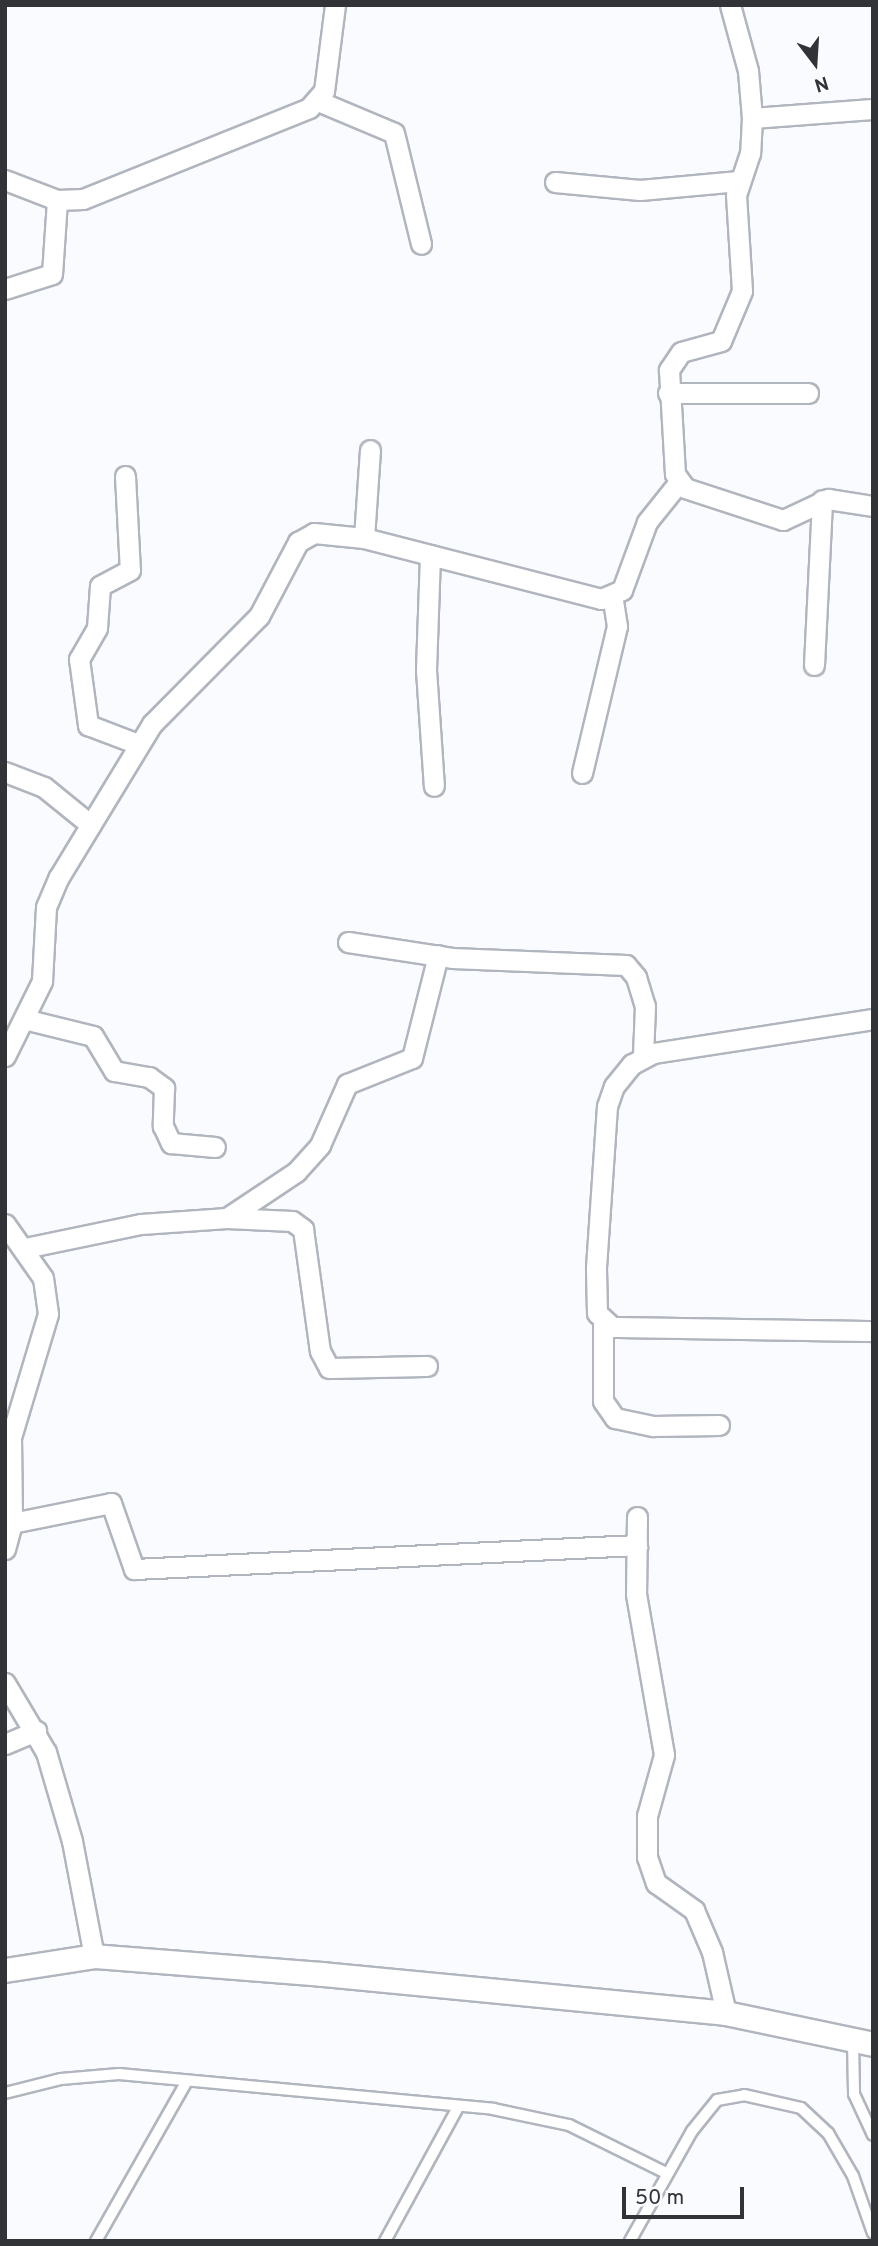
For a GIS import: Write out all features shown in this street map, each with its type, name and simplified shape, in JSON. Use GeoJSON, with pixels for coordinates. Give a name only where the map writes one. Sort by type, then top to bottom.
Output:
{"type":"FeatureCollection","features":[{"type":"Feature","properties":{"kind":"street"},"geometry":{"type":"LineString","coordinates":[[318,101],[335,5]]}},
{"type":"Feature","properties":{"kind":"street"},"geometry":{"type":"LineString","coordinates":[[7,1049],[42,981],[50,892],[138,744],[172,700],[259,616],[298,542],[314,533],[364,538],[588,599],[612,596],[627,582],[647,522],[679,482],[668,393],[673,359],[721,341],[731,325],[743,274],[739,181],[750,153],[752,118],[748,71],[730,5]]}},
{"type":"Feature","properties":{"kind":"street"},"geometry":{"type":"LineString","coordinates":[[5,180],[57,200],[83,199],[146,177],[318,101],[394,133],[421,244]]}},
{"type":"Feature","properties":{"kind":"street"},"geometry":{"type":"LineString","coordinates":[[752,118],[873,109]]}},
{"type":"Feature","properties":{"kind":"street"},"geometry":{"type":"LineString","coordinates":[[555,182],[639,190],[739,181]]}},
{"type":"Feature","properties":{"kind":"street"},"geometry":{"type":"LineString","coordinates":[[5,289],[52,274],[57,200]]}},
{"type":"Feature","properties":{"kind":"street"},"geometry":{"type":"LineString","coordinates":[[668,393],[807,393]]}},
{"type":"Feature","properties":{"kind":"street"},"geometry":{"type":"LineString","coordinates":[[364,538],[370,450]]}},
{"type":"Feature","properties":{"kind":"street"},"geometry":{"type":"LineString","coordinates":[[125,476],[130,570],[100,586],[97,628],[79,659],[88,725],[138,744]]}},
{"type":"Feature","properties":{"kind":"street"},"geometry":{"type":"LineString","coordinates":[[679,482],[783,520],[796,519],[822,500],[873,506]]}},
{"type":"Feature","properties":{"kind":"street"},"geometry":{"type":"LineString","coordinates":[[814,665],[822,500]]}},
{"type":"Feature","properties":{"kind":"street"},"geometry":{"type":"LineString","coordinates":[[430,555],[426,670],[434,786]]}},
{"type":"Feature","properties":{"kind":"street"},"geometry":{"type":"LineString","coordinates":[[582,773],[617,626],[612,596]]}},
{"type":"Feature","properties":{"kind":"street"},"geometry":{"type":"LineString","coordinates":[[5,772],[44,787],[91,825]]}},
{"type":"Feature","properties":{"kind":"street"},"geometry":{"type":"LineString","coordinates":[[348,942],[438,955],[626,965],[636,977],[645,1006],[643,1056]]}},
{"type":"Feature","properties":{"kind":"street"},"geometry":{"type":"LineString","coordinates":[[227,1218],[310,1160],[347,1084],[412,1058],[438,955]]}},
{"type":"Feature","properties":{"kind":"street"},"geometry":{"type":"LineString","coordinates":[[24,1019],[93,1036],[114,1071],[149,1077],[164,1088],[163,1126],[171,1143],[215,1147]]}},
{"type":"Feature","properties":{"kind":"street"},"geometry":{"type":"LineString","coordinates":[[719,1425],[653,1426],[615,1418],[603,1401],[603,1325],[597,1313],[596,1269],[607,1106],[623,1072],[643,1056],[873,1019]]}},
{"type":"Feature","properties":{"kind":"street"},"geometry":{"type":"LineString","coordinates":[[25,1248],[141,1224],[227,1218],[292,1221],[303,1229],[320,1351],[329,1368],[427,1366]]}},
{"type":"Feature","properties":{"kind":"street"},"geometry":{"type":"LineString","coordinates":[[5,1224],[25,1248],[43,1278],[48,1314],[11,1437],[12,1523],[5,1549]]}},
{"type":"Feature","properties":{"kind":"street"},"geometry":{"type":"LineString","coordinates":[[603,1325],[873,1331]]}},
{"type":"Feature","properties":{"kind":"street"},"geometry":{"type":"LineString","coordinates":[[12,1523],[111,1503],[134,1569],[636,1545]]}},
{"type":"Feature","properties":{"kind":"street"},"geometry":{"type":"LineString","coordinates":[[637,1517],[638,1611],[664,1755],[647,1816],[647,1857],[656,1883],[694,1910],[712,1952],[726,2013]]}},
{"type":"Feature","properties":{"kind":"street"},"geometry":{"type":"LineString","coordinates":[[5,1683],[36,1731],[72,1841],[94,1956]]}},
{"type":"Feature","properties":{"kind":"street"},"geometry":{"type":"LineString","coordinates":[[5,1744],[36,1731]]}},
{"type":"Feature","properties":{"kind":"street"},"geometry":{"type":"LineString","coordinates":[[5,1970],[94,1956],[726,2013],[863,2042]]}},
{"type":"Feature","properties":{"kind":"lane"},"geometry":{"type":"LineString","coordinates":[[863,2042],[855,2094],[873,2135]]}},
{"type":"Feature","properties":{"kind":"lane"},"geometry":{"type":"LineString","coordinates":[[5,2093],[61,2079],[119,2074],[458,2107],[569,2125],[668,2174]]}},
{"type":"Feature","properties":{"kind":"lane"},"geometry":{"type":"LineString","coordinates":[[96,2241],[187,2081]]}},
{"type":"Feature","properties":{"kind":"lane"},"geometry":{"type":"LineString","coordinates":[[630,2241],[668,2174],[717,2100],[744,2095],[801,2108],[828,2133],[853,2176],[873,2233]]}},
{"type":"Feature","properties":{"kind":"lane"},"geometry":{"type":"LineString","coordinates":[[385,2241],[458,2107]]}}]}
